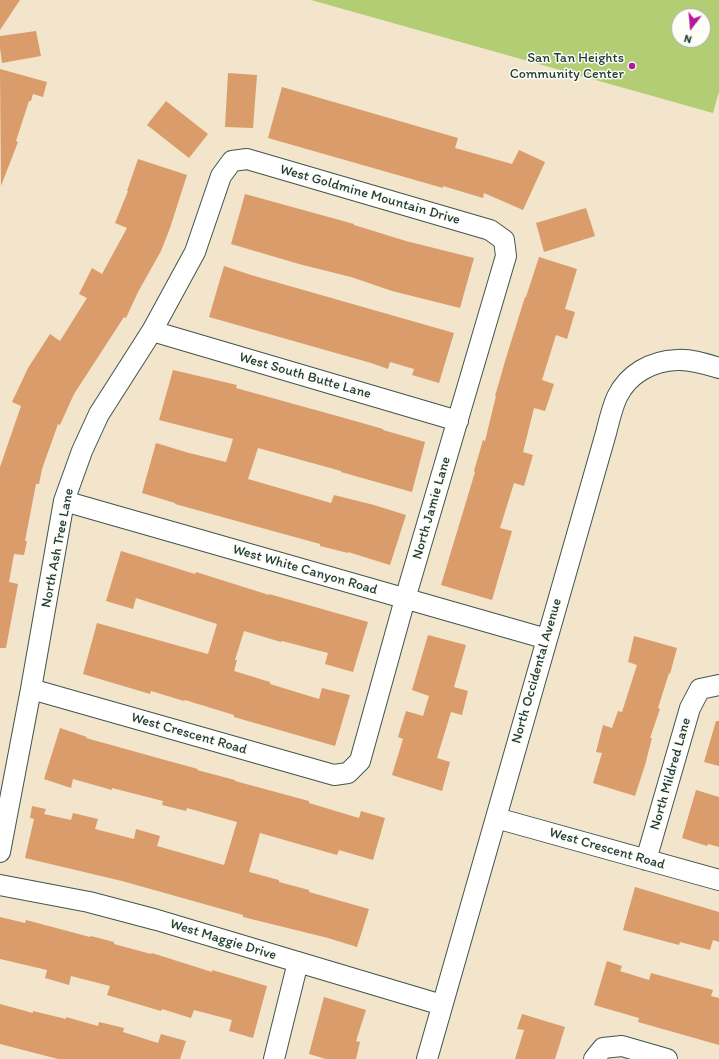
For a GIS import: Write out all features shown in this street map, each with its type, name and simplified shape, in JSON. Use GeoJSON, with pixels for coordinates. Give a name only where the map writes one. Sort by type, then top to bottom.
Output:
{"type":"FeatureCollection","features":[{"type":"Feature","properties":{"kind":"street","name":"West Goldmine Mountain Drive"},"geometry":{"type":"LineString","coordinates":[[232,160],[247,159],[270,165],[490,230],[504,240]]}},
{"type":"Feature","properties":{"kind":"street","name":"North Ash Tree Lane"},"geometry":{"type":"LineString","coordinates":[[0,852],[31,689],[64,501],[82,451],[99,414],[152,331],[195,252],[221,176],[232,160]]}},
{"type":"Feature","properties":{"kind":"street","name":"North Jamie Lane"},"geometry":{"type":"LineString","coordinates":[[348,772],[360,761],[405,599],[506,256],[504,240]]}},
{"type":"Feature","properties":{"kind":"street","name":"West South Butte Lane"},"geometry":{"type":"LineString","coordinates":[[152,331],[458,421]]}},
{"type":"Feature","properties":{"kind":"street","name":"North Occidental Avenue"},"geometry":{"type":"LineString","coordinates":[[427,1059],[617,398],[627,382],[638,372],[656,363],[678,360],[701,363],[719,368]]}},
{"type":"Feature","properties":{"kind":"street","name":"West White Canyon Road"},"geometry":{"type":"LineString","coordinates":[[64,501],[547,639]]}},
{"type":"Feature","properties":{"kind":"street","name":"North Mildred Lane"},"geometry":{"type":"LineString","coordinates":[[646,860],[690,708],[710,687]]}},
{"type":"Feature","properties":{"kind":"street","name":"West Crescent Road"},"geometry":{"type":"LineString","coordinates":[[31,689],[334,775],[348,772]]}},
{"type":"Feature","properties":{"kind":"street","name":"West Crescent Road"},"geometry":{"type":"LineString","coordinates":[[496,818],[719,880]]}},
{"type":"Feature","properties":{"kind":"street","name":"West Maggie Drive"},"geometry":{"type":"LineString","coordinates":[[0,885],[97,904],[156,920],[442,1006]]}},
{"type":"Feature","properties":{"kind":"street"},"geometry":{"type":"LineString","coordinates":[[274,1059],[298,962]]}},
{"type":"Feature","properties":{"kind":"street"},"geometry":{"type":"LineString","coordinates":[[598,1053],[622,1046],[667,1059]]}},
{"type":"Feature","properties":{"kind":"green space","name":"San Tan Heights Community Center"},"geometry":{"type":"Polygon","coordinates":[[[311,0],[719,0],[719,92],[713,113],[311,0]]]}},
{"type":"Feature","properties":{"kind":"building"},"geometry":{"type":"Polygon","coordinates":[[[0,0],[20,0],[0,30],[0,0]]]}},
{"type":"Feature","properties":{"kind":"building"},"geometry":{"type":"Polygon","coordinates":[[[36,31],[41,56],[2,63],[0,36],[36,31]]]}},
{"type":"Feature","properties":{"kind":"building"},"geometry":{"type":"Polygon","coordinates":[[[0,69],[47,82],[43,97],[33,94],[31,101],[29,101],[16,141],[18,142],[1,186],[0,69]]]}},
{"type":"Feature","properties":{"kind":"building"},"geometry":{"type":"Polygon","coordinates":[[[228,73],[257,75],[253,128],[225,127],[228,73]]]}},
{"type":"Feature","properties":{"kind":"building"},"geometry":{"type":"Polygon","coordinates":[[[282,87],[458,138],[455,148],[512,164],[519,150],[545,162],[523,210],[484,193],[483,198],[443,186],[443,188],[268,138],[282,87]]]}},
{"type":"Feature","properties":{"kind":"building"},"geometry":{"type":"Polygon","coordinates":[[[166,101],[208,134],[189,158],[147,125],[166,101]]]}},
{"type":"Feature","properties":{"kind":"building"},"geometry":{"type":"Polygon","coordinates":[[[138,159],[187,175],[161,251],[138,292],[126,318],[124,317],[74,394],[60,425],[58,424],[42,469],[39,484],[36,484],[25,541],[27,541],[24,555],[14,554],[9,582],[18,584],[6,648],[0,648],[0,467],[21,406],[12,402],[28,368],[50,334],[60,341],[87,298],[79,294],[92,268],[102,274],[127,228],[115,223],[128,191],[138,159]]]}},
{"type":"Feature","properties":{"kind":"building"},"geometry":{"type":"Polygon","coordinates":[[[245,194],[354,224],[406,241],[474,258],[460,308],[392,291],[351,277],[299,264],[231,244],[245,194]]]}},
{"type":"Feature","properties":{"kind":"building"},"geometry":{"type":"Polygon","coordinates":[[[586,208],[595,236],[544,252],[536,223],[586,208]]]}},
{"type":"Feature","properties":{"kind":"building"},"geometry":{"type":"Polygon","coordinates":[[[539,257],[577,269],[565,309],[575,312],[567,339],[556,335],[542,380],[554,384],[545,411],[534,408],[523,452],[533,455],[524,486],[514,483],[500,528],[512,531],[492,600],[441,585],[475,472],[474,471],[483,440],[485,441],[495,396],[506,358],[539,257]]]}},
{"type":"Feature","properties":{"kind":"building"},"geometry":{"type":"Polygon","coordinates":[[[224,266],[454,333],[439,383],[412,375],[414,369],[390,362],[388,369],[209,317],[224,266]]]}},
{"type":"Feature","properties":{"kind":"building"},"geometry":{"type":"Polygon","coordinates":[[[173,370],[237,385],[236,388],[425,442],[412,492],[258,448],[248,479],[331,503],[334,495],[406,515],[390,565],[175,504],[142,493],[156,443],[226,462],[233,439],[159,420],[173,370]]]}},
{"type":"Feature","properties":{"kind":"building"},"geometry":{"type":"Polygon","coordinates":[[[121,551],[195,574],[196,572],[269,595],[368,622],[353,672],[325,664],[328,653],[282,641],[281,642],[244,631],[235,660],[237,660],[234,671],[319,699],[322,688],[350,695],[335,746],[234,717],[234,715],[185,700],[184,701],[151,691],[150,694],[83,674],[97,623],[208,654],[217,624],[136,598],[133,609],[106,601],[121,551]]]}},
{"type":"Feature","properties":{"kind":"building"},"geometry":{"type":"Polygon","coordinates":[[[428,635],[466,645],[454,687],[468,691],[462,715],[451,712],[437,758],[450,762],[442,791],[392,775],[403,739],[398,737],[406,711],[423,716],[429,696],[412,690],[428,635]]]}},
{"type":"Feature","properties":{"kind":"building"},"geometry":{"type":"Polygon","coordinates":[[[634,636],[677,648],[658,708],[660,709],[650,738],[652,738],[635,796],[593,783],[602,753],[596,752],[603,725],[612,728],[618,711],[622,712],[637,665],[628,662],[634,636]]]}},
{"type":"Feature","properties":{"kind":"building"},"geometry":{"type":"Polygon","coordinates":[[[716,721],[719,721],[719,766],[704,762],[716,721]]]}},
{"type":"Feature","properties":{"kind":"building"},"geometry":{"type":"Polygon","coordinates":[[[60,728],[87,737],[86,738],[309,801],[309,803],[359,818],[361,811],[385,818],[373,860],[339,850],[337,855],[260,833],[249,872],[309,890],[309,892],[369,909],[357,947],[328,938],[243,917],[243,915],[122,881],[25,858],[34,819],[30,818],[32,806],[46,809],[44,814],[71,820],[73,813],[98,819],[95,829],[134,839],[136,829],[160,836],[157,846],[224,865],[237,822],[187,808],[186,811],[162,805],[163,801],[112,788],[112,790],[73,779],[71,788],[44,779],[60,728]]]}},
{"type":"Feature","properties":{"kind":"building"},"geometry":{"type":"Polygon","coordinates":[[[696,790],[719,797],[719,847],[708,844],[707,846],[682,838],[696,790]]]}},
{"type":"Feature","properties":{"kind":"building"},"geometry":{"type":"Polygon","coordinates":[[[635,887],[719,912],[719,942],[713,940],[710,950],[680,942],[679,945],[623,930],[635,887]]]}},
{"type":"Feature","properties":{"kind":"building"},"geometry":{"type":"Polygon","coordinates":[[[0,917],[25,923],[26,920],[90,937],[91,936],[212,972],[212,970],[267,986],[253,1038],[229,1031],[232,1020],[194,1010],[191,1018],[162,1009],[161,1011],[107,995],[110,986],[71,976],[69,985],[45,978],[47,970],[0,959],[0,917]]]}},
{"type":"Feature","properties":{"kind":"building"},"geometry":{"type":"Polygon","coordinates":[[[607,961],[622,966],[620,971],[649,980],[651,973],[713,990],[711,996],[719,998],[719,1045],[638,1022],[639,1018],[594,1005],[607,961]]]}},
{"type":"Feature","properties":{"kind":"building"},"geometry":{"type":"Polygon","coordinates":[[[324,997],[366,1010],[356,1041],[360,1042],[356,1059],[326,1059],[309,1054],[324,997]]]}},
{"type":"Feature","properties":{"kind":"building"},"geometry":{"type":"Polygon","coordinates":[[[0,1004],[33,1013],[33,1011],[66,1019],[66,1017],[98,1026],[99,1022],[124,1028],[123,1032],[158,1043],[161,1034],[186,1041],[180,1059],[58,1059],[0,1044],[0,1004]]]}},
{"type":"Feature","properties":{"kind":"building"},"geometry":{"type":"Polygon","coordinates":[[[522,1014],[565,1027],[555,1059],[515,1059],[524,1030],[517,1029],[522,1014]]]}},
{"type":"Feature","properties":{"kind":"place","name":"San Tan Heights Community Center"},"geometry":{"type":"Point","coordinates":[632,66]}}]}
